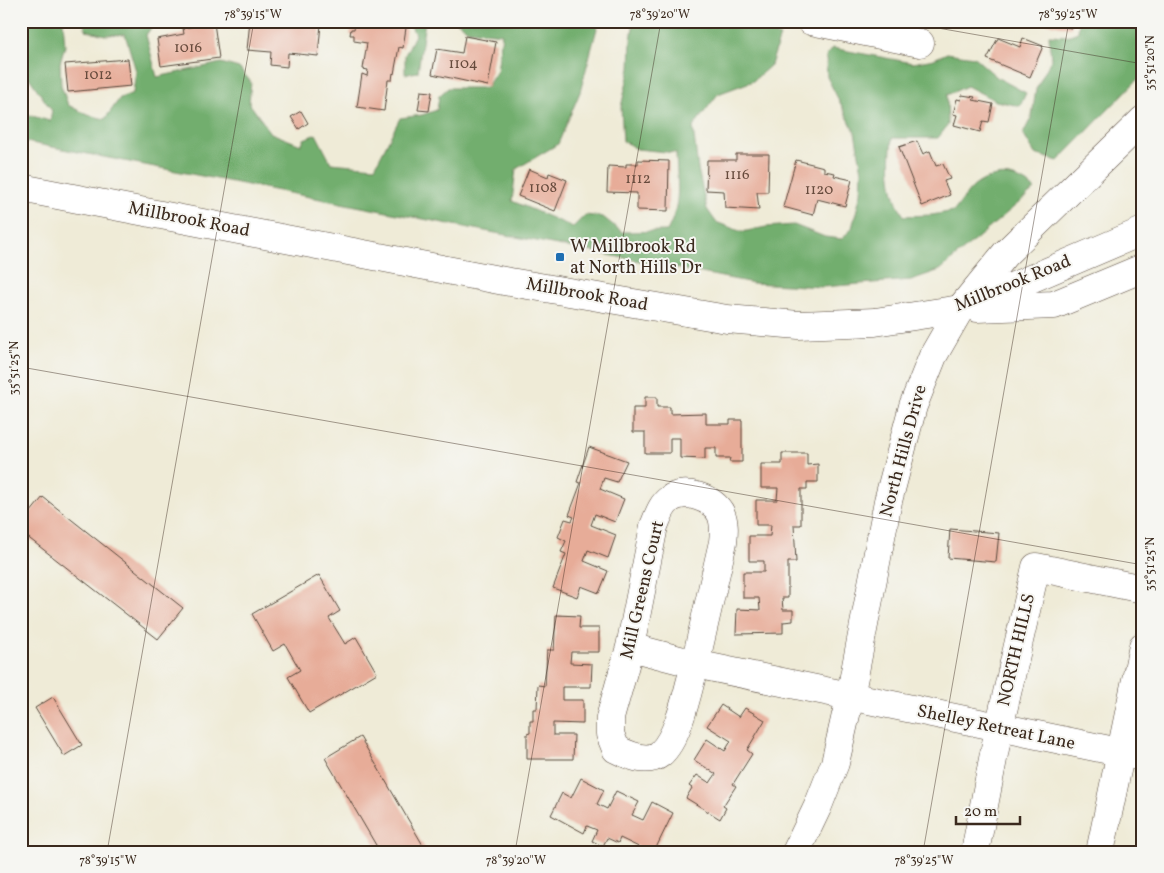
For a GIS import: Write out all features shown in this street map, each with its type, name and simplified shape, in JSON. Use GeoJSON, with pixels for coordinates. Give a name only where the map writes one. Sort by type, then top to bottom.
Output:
{"type":"FeatureCollection","features":[{"type":"Feature","properties":{"kind":"main road"},"geometry":{"type":"LineString","coordinates":[[811,21],[920,43]]}},
{"type":"Feature","properties":{"kind":"main road","name":"North Hills Drive"},"geometry":{"type":"LineString","coordinates":[[796,852],[818,806],[835,763],[850,697],[888,501],[904,436],[933,356],[960,308],[1005,254],[1143,120]]}},
{"type":"Feature","properties":{"kind":"main road","name":"Millbrook Road"},"geometry":{"type":"LineString","coordinates":[[21,188],[504,281],[728,319],[799,325],[875,322],[960,308],[1143,231]]}},
{"type":"Feature","properties":{"kind":"main road"},"geometry":{"type":"LineString","coordinates":[[960,308],[1054,305],[1143,268]]}},
{"type":"Feature","properties":{"kind":"main road","name":"Mill Greens Court"},"geometry":{"type":"LineString","coordinates":[[683,493],[698,496],[711,504],[721,513],[724,527],[724,542],[695,664],[681,715],[670,742],[659,755],[646,758],[630,756],[616,749],[610,734],[610,718],[630,647],[654,526],[661,510],[670,499],[683,493]]}},
{"type":"Feature","properties":{"kind":"main road","name":"NORTH HILLS"},"geometry":{"type":"LineString","coordinates":[[976,852],[999,728],[1036,567],[1143,589]]}},
{"type":"Feature","properties":{"kind":"main road"},"geometry":{"type":"LineString","coordinates":[[1100,852],[1132,755],[1143,646]]}},
{"type":"Feature","properties":{"kind":"main road"},"geometry":{"type":"LineString","coordinates":[[630,647],[695,664],[850,697]]}},
{"type":"Feature","properties":{"kind":"main road","name":"Shelley Retreat Lane"},"geometry":{"type":"LineString","coordinates":[[850,697],[1132,755]]}},
{"type":"Feature","properties":{"kind":"green space"},"geometry":{"type":"Polygon","coordinates":[[[23,21],[63,21],[65,46],[60,63],[61,85],[68,105],[88,115],[105,119],[120,98],[133,93],[136,71],[125,34],[105,35],[86,30],[83,21],[153,21],[153,25],[146,35],[157,77],[221,63],[239,68],[251,82],[249,103],[271,133],[301,145],[304,139],[316,134],[331,163],[375,167],[400,118],[422,115],[437,110],[439,96],[448,88],[486,88],[497,71],[502,34],[468,30],[456,21],[599,21],[580,92],[558,144],[516,169],[512,201],[573,227],[585,215],[603,217],[622,232],[667,231],[675,211],[678,193],[676,153],[637,149],[623,141],[621,107],[630,68],[634,21],[710,21],[780,36],[771,65],[753,81],[718,94],[693,127],[698,169],[707,209],[716,222],[742,232],[766,227],[794,225],[825,237],[842,239],[852,228],[861,193],[862,171],[855,132],[827,77],[826,56],[832,48],[913,63],[934,59],[947,53],[974,57],[998,78],[1026,93],[1020,106],[996,101],[967,86],[947,95],[948,125],[938,138],[892,138],[891,178],[899,207],[904,216],[932,215],[954,211],[977,184],[1000,175],[1014,177],[1035,189],[940,270],[911,280],[822,287],[753,283],[21,141],[21,113],[50,121],[52,111],[21,66],[23,21]]]}},
{"type":"Feature","properties":{"kind":"green space"},"geometry":{"type":"Polygon","coordinates":[[[409,21],[425,21],[418,72],[405,74],[405,55],[415,35],[409,21]]]}},
{"type":"Feature","properties":{"kind":"green space"},"geometry":{"type":"Polygon","coordinates":[[[1079,21],[1143,21],[1143,74],[1058,161],[1035,154],[1023,134],[1032,116],[1036,89],[1051,60],[1049,35],[1067,36],[1078,32],[1079,21]]]}},
{"type":"Feature","properties":{"kind":"building"},"geometry":{"type":"Polygon","coordinates":[[[250,21],[288,21],[321,24],[318,56],[288,53],[287,67],[270,65],[271,52],[247,50],[250,21]]]}},
{"type":"Feature","properties":{"kind":"building"},"geometry":{"type":"Polygon","coordinates":[[[356,21],[407,21],[403,48],[399,47],[392,80],[388,80],[384,111],[357,107],[362,74],[367,76],[368,70],[363,69],[367,43],[354,41],[354,35],[350,35],[356,21]]]}},
{"type":"Feature","properties":{"kind":"building"},"geometry":{"type":"Polygon","coordinates":[[[1045,21],[1072,21],[1071,28],[1045,23],[1045,21]]]}},
{"type":"Feature","properties":{"kind":"building"},"geometry":{"type":"Polygon","coordinates":[[[214,23],[219,58],[161,66],[157,39],[184,34],[183,28],[214,23]]]}},
{"type":"Feature","properties":{"kind":"building"},"geometry":{"type":"Polygon","coordinates":[[[465,36],[496,42],[488,86],[432,74],[437,49],[462,53],[465,36]]]}},
{"type":"Feature","properties":{"kind":"building"},"geometry":{"type":"Polygon","coordinates":[[[998,38],[1020,47],[1023,38],[1043,46],[1030,77],[987,59],[998,38]]]}},
{"type":"Feature","properties":{"kind":"building"},"geometry":{"type":"Polygon","coordinates":[[[128,59],[131,86],[68,92],[65,64],[128,59]]]}},
{"type":"Feature","properties":{"kind":"building"},"geometry":{"type":"Polygon","coordinates":[[[421,91],[432,92],[429,111],[418,110],[421,91]]]}},
{"type":"Feature","properties":{"kind":"building"},"geometry":{"type":"Polygon","coordinates":[[[962,95],[975,97],[973,100],[993,104],[989,122],[983,121],[980,132],[954,125],[957,115],[953,114],[957,99],[961,100],[962,95]]]}},
{"type":"Feature","properties":{"kind":"building"},"geometry":{"type":"Polygon","coordinates":[[[301,111],[308,123],[299,129],[291,117],[301,111]]]}},
{"type":"Feature","properties":{"kind":"building"},"geometry":{"type":"Polygon","coordinates":[[[917,141],[923,154],[930,151],[936,166],[943,164],[950,179],[944,181],[950,195],[922,206],[899,147],[917,141]]]}},
{"type":"Feature","properties":{"kind":"building"},"geometry":{"type":"Polygon","coordinates":[[[736,154],[769,154],[768,192],[757,192],[759,210],[725,208],[724,191],[706,190],[707,160],[736,160],[736,154]]]}},
{"type":"Feature","properties":{"kind":"building"},"geometry":{"type":"Polygon","coordinates":[[[638,160],[669,161],[668,211],[637,210],[637,193],[607,192],[608,166],[626,167],[626,164],[638,164],[638,160]]]}},
{"type":"Feature","properties":{"kind":"building"},"geometry":{"type":"Polygon","coordinates":[[[796,160],[824,167],[824,171],[835,173],[834,176],[852,180],[845,206],[817,199],[813,215],[783,207],[796,160]]]}},
{"type":"Feature","properties":{"kind":"building"},"geometry":{"type":"Polygon","coordinates":[[[529,169],[548,177],[549,173],[567,180],[555,211],[518,196],[529,169]]]}},
{"type":"Feature","properties":{"kind":"building"},"geometry":{"type":"Polygon","coordinates":[[[645,397],[657,397],[657,407],[670,407],[670,414],[706,413],[706,424],[730,424],[730,420],[742,420],[742,462],[729,462],[730,458],[716,458],[716,448],[705,448],[705,459],[680,458],[680,438],[670,438],[670,453],[645,453],[645,432],[633,432],[633,408],[645,408],[645,397]]]}},
{"type":"Feature","properties":{"kind":"building"},"geometry":{"type":"Polygon","coordinates":[[[589,447],[627,461],[617,482],[604,478],[600,489],[624,499],[615,522],[595,514],[591,525],[616,535],[608,558],[588,550],[584,561],[608,571],[599,593],[581,586],[577,597],[553,588],[566,554],[561,552],[566,541],[558,537],[565,519],[572,521],[574,517],[569,515],[581,483],[577,482],[589,447]]]}},
{"type":"Feature","properties":{"kind":"building"},"geometry":{"type":"Polygon","coordinates":[[[782,453],[807,453],[807,465],[818,464],[818,482],[807,482],[807,489],[801,489],[801,525],[794,525],[796,562],[788,562],[788,598],[782,598],[783,610],[793,610],[793,621],[783,622],[783,633],[736,634],[737,609],[760,610],[759,598],[743,598],[743,572],[764,572],[764,561],[749,561],[749,536],[770,536],[771,525],[756,525],[756,500],[777,500],[778,488],[761,488],[761,464],[782,464],[782,453]]]}},
{"type":"Feature","properties":{"kind":"building"},"geometry":{"type":"Polygon","coordinates":[[[43,497],[183,608],[158,639],[21,532],[21,524],[43,497]]]}},
{"type":"Feature","properties":{"kind":"building"},"geometry":{"type":"Polygon","coordinates":[[[950,529],[999,533],[996,562],[948,558],[950,529]]]}},
{"type":"Feature","properties":{"kind":"building"},"geometry":{"type":"Polygon","coordinates":[[[319,575],[340,611],[329,618],[345,644],[356,637],[377,673],[309,713],[288,677],[300,670],[285,644],[273,651],[252,614],[319,575]]]}},
{"type":"Feature","properties":{"kind":"building"},"geometry":{"type":"Polygon","coordinates":[[[556,615],[580,616],[579,628],[599,628],[599,652],[571,652],[570,663],[592,664],[591,687],[562,687],[562,700],[583,700],[583,724],[553,723],[553,735],[574,735],[573,759],[527,759],[527,734],[530,733],[530,721],[533,721],[533,709],[537,709],[538,685],[545,686],[547,650],[554,650],[556,615]]]}},
{"type":"Feature","properties":{"kind":"building"},"geometry":{"type":"Polygon","coordinates":[[[53,697],[82,745],[64,756],[35,708],[53,697]]]}},
{"type":"Feature","properties":{"kind":"building"},"geometry":{"type":"Polygon","coordinates":[[[721,705],[739,717],[745,708],[765,720],[747,750],[752,754],[733,784],[736,786],[723,806],[726,808],[720,819],[686,798],[692,788],[689,786],[697,775],[710,783],[716,774],[694,760],[707,739],[725,751],[731,741],[707,726],[721,705]]]}},
{"type":"Feature","properties":{"kind":"building"},"geometry":{"type":"Polygon","coordinates":[[[360,737],[427,852],[380,852],[325,758],[360,737]]]}},
{"type":"Feature","properties":{"kind":"building"},"geometry":{"type":"Polygon","coordinates":[[[581,778],[604,790],[597,804],[607,809],[616,791],[639,802],[632,815],[643,820],[652,802],[673,813],[654,852],[649,852],[620,838],[618,843],[607,838],[603,846],[592,841],[597,830],[587,826],[584,833],[551,815],[562,793],[571,798],[581,778]]]}},
{"type":"Feature","properties":{"kind":"place","name":"W Millbrook Rd at North Hills Dr"},"geometry":{"type":"Point","coordinates":[560,257]}}]}
